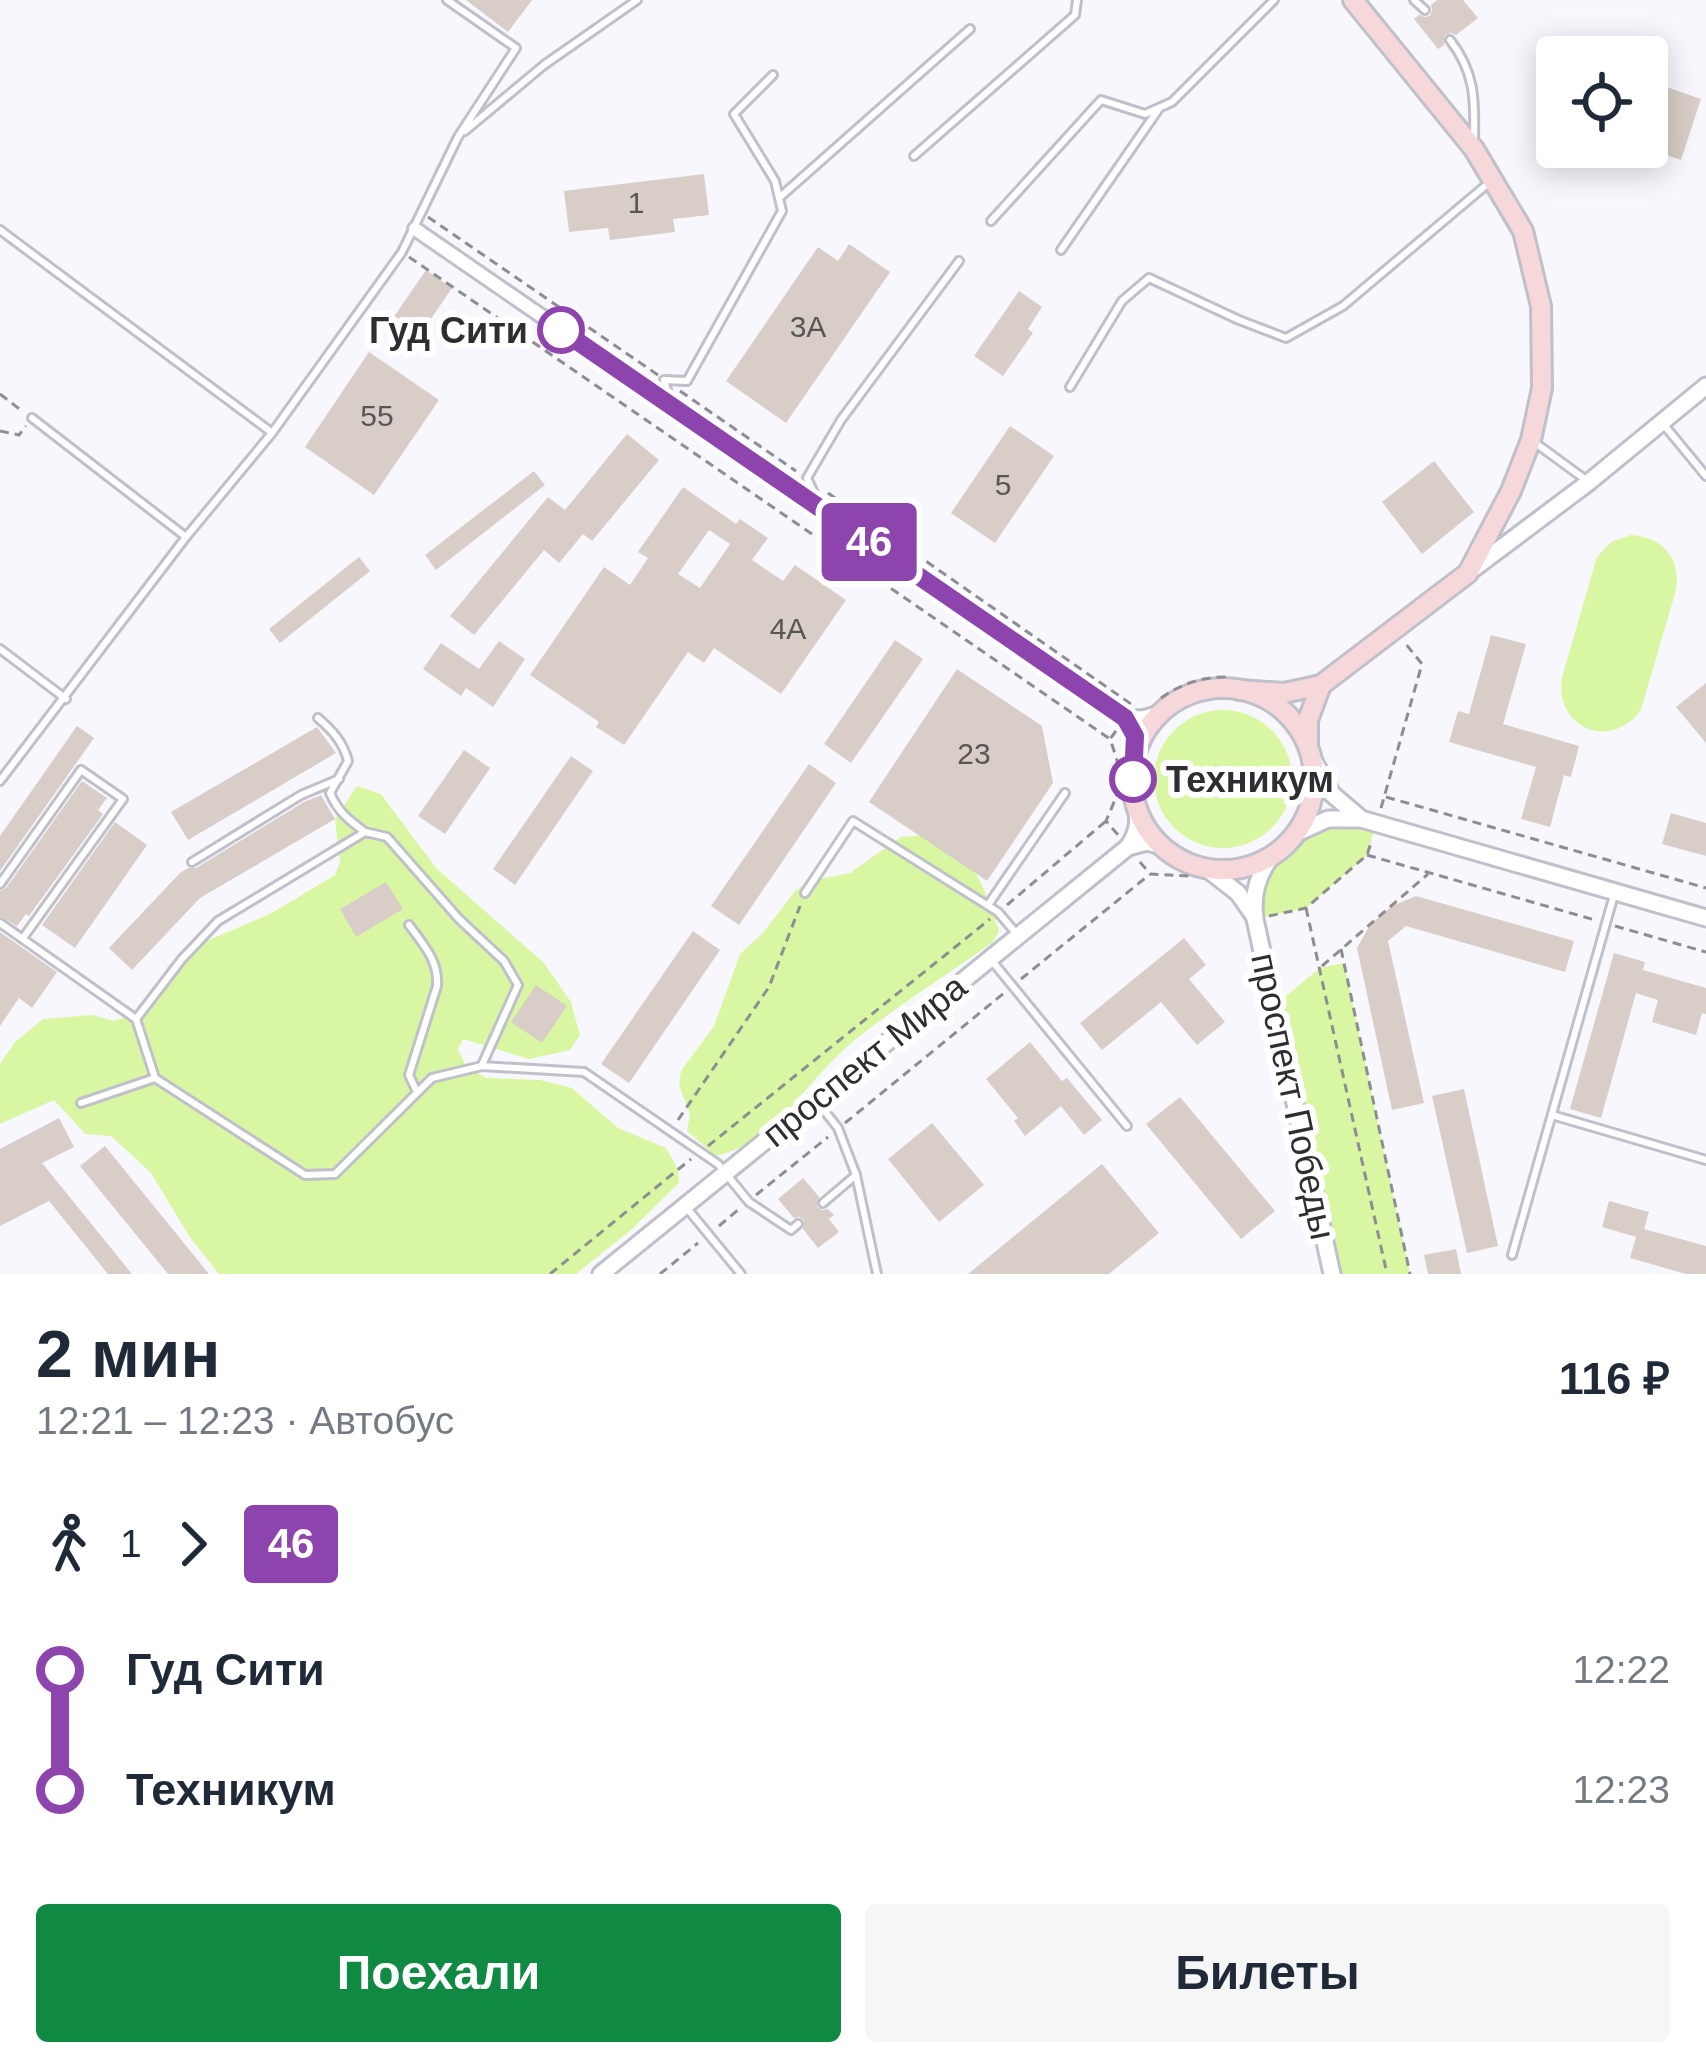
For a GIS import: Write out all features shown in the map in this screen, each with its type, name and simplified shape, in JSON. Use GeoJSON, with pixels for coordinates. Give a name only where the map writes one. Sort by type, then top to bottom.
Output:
{"type":"FeatureCollection","features":[{"type":"Feature","properties":{"kind":"main road"},"geometry":{"type":"LineString","coordinates":[[1321,685],[1309,720],[1310,804],[1295,834],[1271,856],[1240,868],[1206,868],[1190,864],[1150,834],[1136,804],[1132,771],[1150,724],[1190,694],[1206,690],[1284,693],[1321,685],[1468,572],[1504,506],[1531,440],[1542,388],[1541,306],[1523,231],[1474,149],[1353,0]]}},
{"type":"Feature","properties":{"kind":"main road"},"geometry":{"type":"LineString","coordinates":[[1240,690],[1284,712],[1310,754]]}},
{"type":"Feature","properties":{"kind":"street"},"geometry":{"type":"LineString","coordinates":[[415,229],[1125,718],[1135,736],[1136,754]]}},
{"type":"Feature","properties":{"kind":"street"},"geometry":{"type":"LineString","coordinates":[[1468,572],[1589,482],[1703,388]]}},
{"type":"Feature","properties":{"kind":"street"},"geometry":{"type":"LineString","coordinates":[[1125,718],[1162,712]]}},
{"type":"Feature","properties":{"kind":"street"},"geometry":{"type":"LineString","coordinates":[[1310,754],[1331,794],[1361,819]]}},
{"type":"Feature","properties":{"kind":"street"},"geometry":{"type":"LineString","coordinates":[[1128,847],[1138,822],[1136,804]]}},
{"type":"Feature","properties":{"kind":"street"},"geometry":{"type":"LineString","coordinates":[[1295,834],[1328,819],[1361,819],[1706,918]]}},
{"type":"Feature","properties":{"kind":"street"},"geometry":{"type":"LineString","coordinates":[[1128,847],[1141,842],[1162,846]]}},
{"type":"Feature","properties":{"kind":"street","name":"проспект Мира"},"geometry":{"type":"LineString","coordinates":[[601,1274],[1128,847]]}},
{"type":"Feature","properties":{"kind":"street"},"geometry":{"type":"LineString","coordinates":[[1255,919],[1256,883],[1271,856]]}},
{"type":"Feature","properties":{"kind":"street"},"geometry":{"type":"LineString","coordinates":[[1206,868],[1238,893],[1255,919]]}},
{"type":"Feature","properties":{"kind":"street","name":"проспект Победы"},"geometry":{"type":"LineString","coordinates":[[1255,919],[1332,1274]]}},
{"type":"Feature","properties":{"kind":"lane"},"geometry":{"type":"LineString","coordinates":[[0,782],[186,537],[272,433],[402,252],[458,137],[516,48],[447,0]]}},
{"type":"Feature","properties":{"kind":"lane"},"geometry":{"type":"LineString","coordinates":[[458,137],[544,65],[638,0]]}},
{"type":"Feature","properties":{"kind":"lane"},"geometry":{"type":"LineString","coordinates":[[914,156],[1075,15],[1077,0]]}},
{"type":"Feature","properties":{"kind":"lane"},"geometry":{"type":"LineString","coordinates":[[991,221],[1101,100],[1145,114],[1172,101],[1274,0]]}},
{"type":"Feature","properties":{"kind":"lane"},"geometry":{"type":"LineString","coordinates":[[1414,0],[1425,10]]}},
{"type":"Feature","properties":{"kind":"lane"},"geometry":{"type":"LineString","coordinates":[[779,199],[970,29]]}},
{"type":"Feature","properties":{"kind":"lane"},"geometry":{"type":"LineString","coordinates":[[1450,40],[1464,58],[1475,98],[1474,149]]}},
{"type":"Feature","properties":{"kind":"lane"},"geometry":{"type":"LineString","coordinates":[[670,405],[664,380],[686,382],[782,212],[775,182],[734,114],[773,75]]}},
{"type":"Feature","properties":{"kind":"lane"},"geometry":{"type":"LineString","coordinates":[[1061,250],[1160,107]]}},
{"type":"Feature","properties":{"kind":"lane"},"geometry":{"type":"LineString","coordinates":[[1070,387],[1122,301],[1149,278],[1286,338],[1342,306],[1494,179]]}},
{"type":"Feature","properties":{"kind":"lane"},"geometry":{"type":"LineString","coordinates":[[0,230],[272,433]]}},
{"type":"Feature","properties":{"kind":"lane"},"geometry":{"type":"LineString","coordinates":[[821,509],[807,478],[841,420],[959,261]]}},
{"type":"Feature","properties":{"kind":"lane"},"geometry":{"type":"LineString","coordinates":[[1703,388],[1706,373]]}},
{"type":"Feature","properties":{"kind":"lane"},"geometry":{"type":"LineString","coordinates":[[32,418],[186,537]]}},
{"type":"Feature","properties":{"kind":"lane"},"geometry":{"type":"LineString","coordinates":[[1662,422],[1706,476]]}},
{"type":"Feature","properties":{"kind":"lane"},"geometry":{"type":"LineString","coordinates":[[1531,440],[1589,482]]}},
{"type":"Feature","properties":{"kind":"lane"},"geometry":{"type":"LineString","coordinates":[[0,649],[66,699]]}},
{"type":"Feature","properties":{"kind":"lane"},"geometry":{"type":"LineString","coordinates":[[318,718],[345,748],[348,761],[330,793],[335,806],[365,832],[386,837],[459,919],[504,961],[518,985],[482,1066]]}},
{"type":"Feature","properties":{"kind":"lane"},"geometry":{"type":"LineString","coordinates":[[0,884],[81,770],[123,799],[23,938]]}},
{"type":"Feature","properties":{"kind":"lane"},"geometry":{"type":"LineString","coordinates":[[192,862],[301,795],[339,778]]}},
{"type":"Feature","properties":{"kind":"lane"},"geometry":{"type":"LineString","coordinates":[[988,905],[1065,793]]}},
{"type":"Feature","properties":{"kind":"lane"},"geometry":{"type":"LineString","coordinates":[[805,893],[854,821],[988,905],[1018,935]]}},
{"type":"Feature","properties":{"kind":"lane"},"geometry":{"type":"LineString","coordinates":[[136,1019],[218,921],[365,832]]}},
{"type":"Feature","properties":{"kind":"lane"},"geometry":{"type":"LineString","coordinates":[[1512,1255],[1615,892]]}},
{"type":"Feature","properties":{"kind":"lane"},"geometry":{"type":"LineString","coordinates":[[0,922],[136,1019],[155,1078],[305,1175],[334,1174],[432,1078],[482,1066],[584,1072],[718,1164],[748,1202],[790,1230],[798,1223]]}},
{"type":"Feature","properties":{"kind":"lane"},"geometry":{"type":"LineString","coordinates":[[409,925],[433,958],[438,974],[409,1075],[418,1092]]}},
{"type":"Feature","properties":{"kind":"lane"},"geometry":{"type":"LineString","coordinates":[[990,958],[1126,1126]]}},
{"type":"Feature","properties":{"kind":"lane"},"geometry":{"type":"LineString","coordinates":[[82,1103],[155,1078]]}},
{"type":"Feature","properties":{"kind":"lane"},"geometry":{"type":"LineString","coordinates":[[815,1100],[838,1128],[856,1175],[877,1274]]}},
{"type":"Feature","properties":{"kind":"lane"},"geometry":{"type":"LineString","coordinates":[[1552,1115],[1706,1160]]}},
{"type":"Feature","properties":{"kind":"lane"},"geometry":{"type":"LineString","coordinates":[[823,1203],[856,1175]]}},
{"type":"Feature","properties":{"kind":"lane"},"geometry":{"type":"LineString","coordinates":[[685,1206],[741,1274]]}},
{"type":"Feature","properties":{"kind":"path"},"geometry":{"type":"LineString","coordinates":[[422,213],[1118,693]]}},
{"type":"Feature","properties":{"kind":"path"},"geometry":{"type":"LineString","coordinates":[[402,252],[1110,740]]}},
{"type":"Feature","properties":{"kind":"path"},"geometry":{"type":"LineString","coordinates":[[0,394],[32,418],[19,435],[0,430]]}},
{"type":"Feature","properties":{"kind":"path"},"geometry":{"type":"LineString","coordinates":[[1422,664],[1384,796],[1706,889]]}},
{"type":"Feature","properties":{"kind":"path"},"geometry":{"type":"LineString","coordinates":[[550,1274],[1106,821]]}},
{"type":"Feature","properties":{"kind":"path"},"geometry":{"type":"LineString","coordinates":[[1255,919],[1306,908],[1367,855],[1706,952]]}},
{"type":"Feature","properties":{"kind":"path"},"geometry":{"type":"LineString","coordinates":[[1320,968],[1430,873]]}},
{"type":"Feature","properties":{"kind":"path"},"geometry":{"type":"LineString","coordinates":[[660,1274],[1150,874]]}},
{"type":"Feature","properties":{"kind":"path"},"geometry":{"type":"LineString","coordinates":[[670,1132],[769,987],[805,893]]}},
{"type":"Feature","properties":{"kind":"path"},"geometry":{"type":"LineString","coordinates":[[1306,908],[1387,1274]]}},
{"type":"Feature","properties":{"kind":"path"},"geometry":{"type":"LineString","coordinates":[[1341,950],[1410,1274]]}},
{"type":"Feature","properties":{"kind":"green space"},"geometry":{"type":"Polygon","coordinates":[[[1631,535],[1652,540],[1667,552],[1676,569],[1676,590],[1641,710],[1628,723],[1600,731],[1575,721],[1567,710],[1562,677],[1597,557],[1611,542],[1631,535]]]}},
{"type":"Feature","properties":{"kind":"green space"},"geometry":{"type":"Polygon","coordinates":[[[1223,710],[1249,715],[1272,730],[1287,753],[1292,779],[1287,805],[1272,828],[1249,843],[1223,848],[1197,843],[1174,828],[1159,805],[1154,779],[1159,753],[1174,730],[1197,715],[1223,710]]]}},
{"type":"Feature","properties":{"kind":"green space"},"geometry":{"type":"Polygon","coordinates":[[[357,786],[381,794],[436,868],[543,962],[571,1002],[580,1035],[570,1050],[529,1059],[463,1039],[458,1049],[466,1066],[486,1078],[540,1080],[572,1088],[618,1128],[666,1148],[678,1169],[679,1183],[576,1274],[219,1274],[189,1236],[151,1173],[111,1136],[85,1134],[54,1100],[0,1124],[0,1064],[15,1042],[43,1019],[92,1015],[114,1021],[147,1010],[158,1000],[167,967],[185,950],[270,914],[335,875],[340,862],[335,819],[357,786]]]}},
{"type":"Feature","properties":{"kind":"green space"},"geometry":{"type":"Polygon","coordinates":[[[1376,823],[1367,855],[1306,908],[1255,919],[1267,868],[1284,844],[1320,827],[1376,823]]]}},
{"type":"Feature","properties":{"kind":"green space"},"geometry":{"type":"Polygon","coordinates":[[[926,835],[956,851],[975,873],[999,931],[993,942],[849,1045],[772,1125],[737,1149],[716,1156],[687,1131],[690,1114],[679,1085],[681,1071],[714,1026],[740,954],[809,881],[850,873],[901,837],[926,835]]]}},
{"type":"Feature","properties":{"kind":"green space"},"geometry":{"type":"Polygon","coordinates":[[[1344,963],[1410,1274],[1332,1274],[1274,1006],[1320,968],[1344,963]]]}},
{"type":"Feature","properties":{"kind":"building"},"geometry":{"type":"Polygon","coordinates":[[[466,0],[532,0],[508,32],[466,0]]]}},
{"type":"Feature","properties":{"kind":"building"},"geometry":{"type":"Polygon","coordinates":[[[1437,0],[1463,0],[1478,18],[1456,35],[1445,35],[1438,49],[1414,19],[1430,16],[1437,0]]]}},
{"type":"Feature","properties":{"kind":"building"},"geometry":{"type":"Polygon","coordinates":[[[1668,87],[1701,99],[1681,160],[1668,156],[1668,87]]]}},
{"type":"Feature","properties":{"kind":"building"},"geometry":{"type":"Polygon","coordinates":[[[704,174],[709,215],[673,219],[675,232],[610,240],[608,228],[569,232],[564,191],[704,174]]]}},
{"type":"Feature","properties":{"kind":"building"},"geometry":{"type":"Polygon","coordinates":[[[849,244],[890,272],[786,423],[726,381],[818,247],[838,261],[849,244]]]}},
{"type":"Feature","properties":{"kind":"building"},"geometry":{"type":"Polygon","coordinates":[[[426,270],[452,288],[413,345],[387,327],[426,270]]]}},
{"type":"Feature","properties":{"kind":"building"},"geometry":{"type":"Polygon","coordinates":[[[1019,291],[1042,307],[1028,329],[1033,333],[1003,376],[974,356],[1019,291]]]}},
{"type":"Feature","properties":{"kind":"building"},"geometry":{"type":"Polygon","coordinates":[[[369,352],[439,400],[374,495],[305,447],[369,352]]]}},
{"type":"Feature","properties":{"kind":"building"},"geometry":{"type":"Polygon","coordinates":[[[1010,426],[1054,456],[995,543],[951,513],[1010,426]]]}},
{"type":"Feature","properties":{"kind":"building"},"geometry":{"type":"Polygon","coordinates":[[[627,434],[659,460],[592,541],[583,534],[559,563],[544,550],[474,635],[450,616],[548,497],[565,510],[627,434]]]}},
{"type":"Feature","properties":{"kind":"building"},"geometry":{"type":"Polygon","coordinates":[[[1434,461],[1474,512],[1422,554],[1382,502],[1434,461]]]}},
{"type":"Feature","properties":{"kind":"building"},"geometry":{"type":"Polygon","coordinates":[[[534,471],[545,485],[436,570],[425,555],[534,471]]]}},
{"type":"Feature","properties":{"kind":"building"},"geometry":{"type":"Polygon","coordinates":[[[683,487],[736,524],[740,519],[768,538],[752,560],[783,581],[795,565],[846,600],[781,694],[714,648],[704,663],[688,652],[624,745],[530,675],[604,567],[630,585],[648,558],[638,552],[683,487]],[[709,530],[678,574],[700,588],[730,544],[709,530]]]}},
{"type":"Feature","properties":{"kind":"building"},"geometry":{"type":"Polygon","coordinates":[[[359,557],[370,571],[280,643],[269,629],[359,557]]]}},
{"type":"Feature","properties":{"kind":"building"},"geometry":{"type":"Polygon","coordinates":[[[1491,635],[1526,644],[1503,724],[1579,746],[1571,777],[1564,775],[1550,827],[1521,819],[1536,767],[1449,742],[1458,711],[1469,714],[1491,635]]]}},
{"type":"Feature","properties":{"kind":"building"},"geometry":{"type":"Polygon","coordinates":[[[895,640],[923,659],[851,763],[824,744],[895,640]]]}},
{"type":"Feature","properties":{"kind":"building"},"geometry":{"type":"Polygon","coordinates":[[[499,641],[525,659],[493,707],[466,688],[461,696],[423,669],[441,643],[479,669],[499,641]]]}},
{"type":"Feature","properties":{"kind":"building"},"geometry":{"type":"Polygon","coordinates":[[[957,669],[1042,726],[1053,783],[987,881],[869,802],[957,669]]]}},
{"type":"Feature","properties":{"kind":"building"},"geometry":{"type":"Polygon","coordinates":[[[1706,683],[1706,743],[1676,707],[1706,683]]]}},
{"type":"Feature","properties":{"kind":"building"},"geometry":{"type":"Polygon","coordinates":[[[77,726],[94,738],[0,871],[0,836],[77,726]]]}},
{"type":"Feature","properties":{"kind":"building"},"geometry":{"type":"Polygon","coordinates":[[[317,727],[336,753],[188,840],[171,812],[317,727]]]}},
{"type":"Feature","properties":{"kind":"building"},"geometry":{"type":"Polygon","coordinates":[[[464,750],[490,768],[445,834],[418,816],[464,750]]]}},
{"type":"Feature","properties":{"kind":"building"},"geometry":{"type":"Polygon","coordinates":[[[571,756],[593,771],[515,885],[493,869],[571,756]]]}},
{"type":"Feature","properties":{"kind":"building"},"geometry":{"type":"Polygon","coordinates":[[[809,764],[836,783],[739,925],[711,906],[809,764]]]}},
{"type":"Feature","properties":{"kind":"building"},"geometry":{"type":"Polygon","coordinates":[[[82,781],[107,798],[98,810],[103,814],[17,926],[0,916],[0,891],[82,781]]]}},
{"type":"Feature","properties":{"kind":"building"},"geometry":{"type":"Polygon","coordinates":[[[321,795],[335,819],[200,898],[132,970],[109,948],[180,873],[321,795]]]}},
{"type":"Feature","properties":{"kind":"building"},"geometry":{"type":"Polygon","coordinates":[[[1671,813],[1706,823],[1706,856],[1662,844],[1671,813]]]}},
{"type":"Feature","properties":{"kind":"building"},"geometry":{"type":"Polygon","coordinates":[[[115,822],[147,845],[75,948],[42,925],[115,822]]]}},
{"type":"Feature","properties":{"kind":"building"},"geometry":{"type":"Polygon","coordinates":[[[386,882],[403,909],[356,937],[340,909],[386,882]]]}},
{"type":"Feature","properties":{"kind":"building"},"geometry":{"type":"Polygon","coordinates":[[[1416,896],[1574,941],[1565,972],[1406,926],[1388,941],[1424,1103],[1392,1110],[1357,948],[1370,925],[1392,906],[1416,896]]]}},
{"type":"Feature","properties":{"kind":"building"},"geometry":{"type":"Polygon","coordinates":[[[693,931],[720,950],[629,1083],[601,1064],[693,931]]]}},
{"type":"Feature","properties":{"kind":"building"},"geometry":{"type":"Polygon","coordinates":[[[0,932],[57,972],[32,1008],[19,998],[0,1026],[0,932]]]}},
{"type":"Feature","properties":{"kind":"building"},"geometry":{"type":"Polygon","coordinates":[[[1184,938],[1206,965],[1189,979],[1225,1022],[1197,1045],[1161,1002],[1102,1050],[1080,1023],[1184,938]]]}},
{"type":"Feature","properties":{"kind":"building"},"geometry":{"type":"Polygon","coordinates":[[[1614,953],[1645,962],[1643,970],[1706,988],[1706,1014],[1702,1013],[1696,1035],[1652,1022],[1658,1000],[1636,993],[1601,1118],[1570,1109],[1614,953]]]}},
{"type":"Feature","properties":{"kind":"building"},"geometry":{"type":"Polygon","coordinates":[[[536,985],[567,1006],[542,1043],[511,1022],[536,985]]]}},
{"type":"Feature","properties":{"kind":"building"},"geometry":{"type":"Polygon","coordinates":[[[1030,1042],[1102,1120],[1084,1135],[1061,1106],[1025,1136],[1014,1121],[1018,1118],[986,1079],[1030,1042]]]}},
{"type":"Feature","properties":{"kind":"building"},"geometry":{"type":"Polygon","coordinates":[[[1464,1089],[1498,1246],[1467,1253],[1432,1096],[1464,1089]]]}},
{"type":"Feature","properties":{"kind":"building"},"geometry":{"type":"Polygon","coordinates":[[[1180,1097],[1275,1211],[1241,1239],[1146,1124],[1180,1097]]]}},
{"type":"Feature","properties":{"kind":"building"},"geometry":{"type":"Polygon","coordinates":[[[59,1118],[74,1147],[42,1163],[132,1274],[108,1274],[49,1201],[0,1226],[0,1149],[59,1118]]]}},
{"type":"Feature","properties":{"kind":"building"},"geometry":{"type":"Polygon","coordinates":[[[932,1123],[984,1185],[939,1222],[888,1159],[932,1123]]]}},
{"type":"Feature","properties":{"kind":"building"},"geometry":{"type":"Polygon","coordinates":[[[105,1146],[209,1274],[168,1274],[80,1166],[105,1146]]]}},
{"type":"Feature","properties":{"kind":"building"},"geometry":{"type":"Polygon","coordinates":[[[1102,1164],[1159,1233],[1109,1274],[968,1274],[1102,1164]]]}},
{"type":"Feature","properties":{"kind":"building"},"geometry":{"type":"Polygon","coordinates":[[[803,1178],[819,1197],[817,1207],[834,1215],[829,1219],[839,1232],[818,1248],[803,1229],[804,1220],[794,1218],[778,1199],[803,1178]]]}},
{"type":"Feature","properties":{"kind":"building"},"geometry":{"type":"Polygon","coordinates":[[[1609,1201],[1649,1212],[1644,1229],[1706,1246],[1706,1274],[1686,1274],[1630,1258],[1636,1237],[1602,1227],[1609,1201]]]}},
{"type":"Feature","properties":{"kind":"building"},"geometry":{"type":"Polygon","coordinates":[[[1456,1249],[1461,1274],[1428,1274],[1424,1255],[1456,1249]]]}},
{"type":"Feature","properties":{"kind":"bus line","name":"46"},"geometry":{"type":"LineString","coordinates":[[561,330],[1125,718],[1135,736],[1133,779]]}},
{"type":"Feature","properties":{"kind":"place","name":"Гуд Сити"},"geometry":{"type":"Point","coordinates":[561,330]}},
{"type":"Feature","properties":{"kind":"place","name":"Техникум"},"geometry":{"type":"Point","coordinates":[1133,779]}}]}
